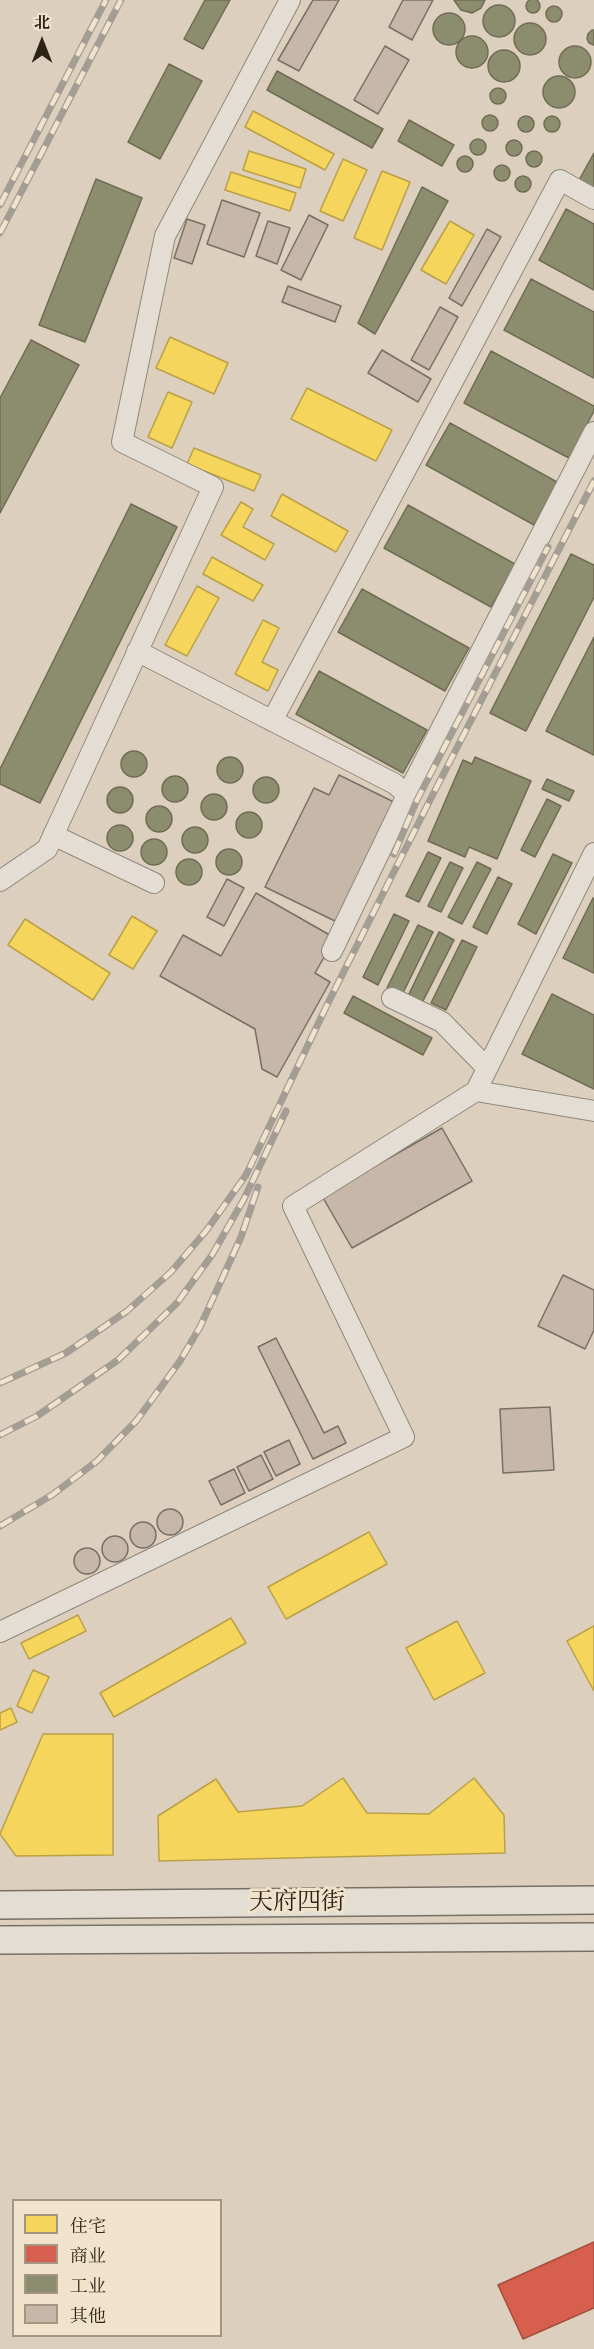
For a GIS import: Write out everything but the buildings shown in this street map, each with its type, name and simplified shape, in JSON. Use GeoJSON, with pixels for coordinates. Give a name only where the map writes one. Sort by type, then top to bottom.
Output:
{"type":"FeatureCollection","features":[{"type":"Feature","properties":{"kind":"main road","name":"天府四街"},"geometry":{"type":"LineString","coordinates":[[0,1905],[594,1900]]}},
{"type":"Feature","properties":{"kind":"main road","name":"天府四街"},"geometry":{"type":"LineString","coordinates":[[0,1940],[594,1937]]}},
{"type":"Feature","properties":{"kind":"street"},"geometry":{"type":"LineString","coordinates":[[0,881],[47,849],[213,487],[122,442],[165,236],[290,0]]}},
{"type":"Feature","properties":{"kind":"street"},"geometry":{"type":"LineString","coordinates":[[272,721],[560,180],[594,199]]}},
{"type":"Feature","properties":{"kind":"street"},"geometry":{"type":"LineString","coordinates":[[332,951],[407,795],[594,432]]}},
{"type":"Feature","properties":{"kind":"street"},"geometry":{"type":"LineString","coordinates":[[138,651],[394,784],[407,795]]}},
{"type":"Feature","properties":{"kind":"street"},"geometry":{"type":"LineString","coordinates":[[53,835],[154,883]]}},
{"type":"Feature","properties":{"kind":"street"},"geometry":{"type":"LineString","coordinates":[[0,1632],[404,1437],[293,1206],[476,1091],[594,853]]}},
{"type":"Feature","properties":{"kind":"street"},"geometry":{"type":"LineString","coordinates":[[392,998],[442,1022],[487,1068]]}},
{"type":"Feature","properties":{"kind":"street"},"geometry":{"type":"LineString","coordinates":[[476,1091],[594,1111]]}},
{"type":"Feature","properties":{"kind":"railway"},"geometry":{"type":"LineString","coordinates":[[0,205],[106,0]]}},
{"type":"Feature","properties":{"kind":"railway"},"geometry":{"type":"LineString","coordinates":[[0,233],[121,0]]}},
{"type":"Feature","properties":{"kind":"railway"},"geometry":{"type":"LineString","coordinates":[[0,1383],[66,1353],[127,1311],[171,1272],[206,1231],[246,1175],[329,1001],[594,481]]}},
{"type":"Feature","properties":{"kind":"railway"},"geometry":{"type":"LineString","coordinates":[[394,854],[417,800],[548,547]]}},
{"type":"Feature","properties":{"kind":"railway"},"geometry":{"type":"LineString","coordinates":[[0,1435],[37,1416],[118,1360],[177,1303],[212,1255],[244,1199],[286,1111]]}},
{"type":"Feature","properties":{"kind":"railway"},"geometry":{"type":"LineString","coordinates":[[0,1526],[52,1495],[97,1461],[137,1420],[180,1361],[200,1327],[241,1237],[258,1187]]}}]}
